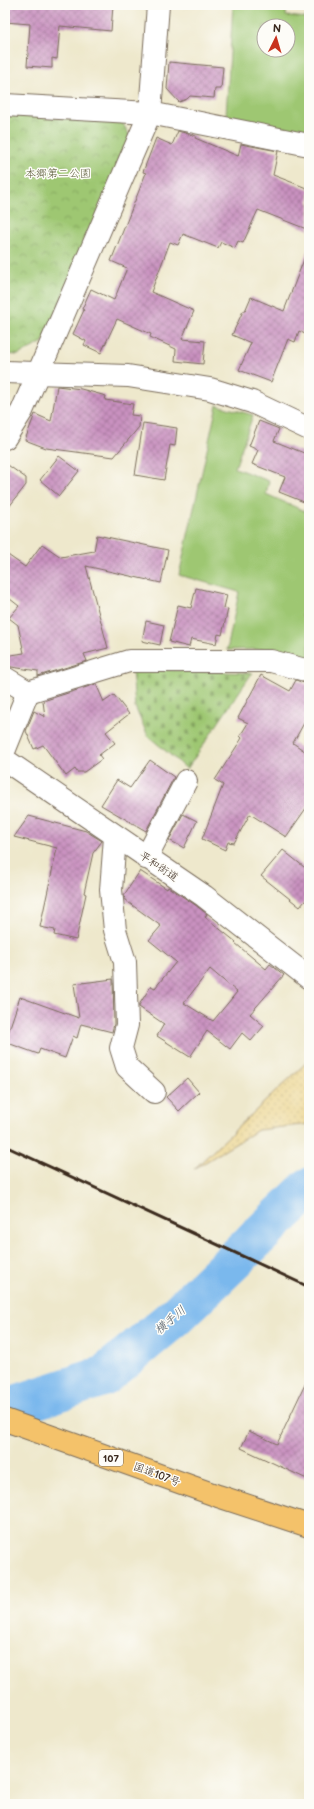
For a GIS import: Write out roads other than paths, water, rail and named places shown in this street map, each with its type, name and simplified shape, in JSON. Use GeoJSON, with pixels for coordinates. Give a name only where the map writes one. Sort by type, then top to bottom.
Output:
{"type":"FeatureCollection","features":[{"type":"Feature","properties":{"kind":"highway","name":"国道107号"},"geometry":{"type":"LineString","coordinates":[[5,1420],[218,1496],[309,1526]]}},
{"type":"Feature","properties":{"kind":"street"},"geometry":{"type":"LineString","coordinates":[[5,438],[22,411],[150,113],[158,5]]}},
{"type":"Feature","properties":{"kind":"street"},"geometry":{"type":"LineString","coordinates":[[5,105],[150,113],[309,145]]}},
{"type":"Feature","properties":{"kind":"street"},"geometry":{"type":"LineString","coordinates":[[5,372],[128,376],[210,389],[252,402],[309,429]]}},
{"type":"Feature","properties":{"kind":"street"},"geometry":{"type":"LineString","coordinates":[[5,678],[28,692],[129,661],[272,661],[309,671]]}},
{"type":"Feature","properties":{"kind":"street"},"geometry":{"type":"LineString","coordinates":[[5,749],[28,692]]}},
{"type":"Feature","properties":{"kind":"street","name":"平和街道"},"geometry":{"type":"LineString","coordinates":[[5,760],[115,837],[204,896],[309,978]]}},
{"type":"Feature","properties":{"kind":"street"},"geometry":{"type":"LineString","coordinates":[[146,858],[186,781]]}},
{"type":"Feature","properties":{"kind":"street"},"geometry":{"type":"LineString","coordinates":[[115,837],[111,890],[115,930],[125,962],[127,1025],[121,1048],[127,1067],[154,1092]]}},
{"type":"Feature","properties":{"kind":"waterway","name":"横手川"},"geometry":{"type":"LineString","coordinates":[[5,1413],[20,1404],[104,1376],[176,1316],[309,1188]]}},
{"type":"Feature","properties":{"kind":"railway"},"geometry":{"type":"LineString","coordinates":[[5,1146],[309,1287]]}},
{"type":"Feature","properties":{"kind":"park label","name":"本郷第二公園"},"geometry":{"type":"Point","coordinates":[58,173]}}]}
